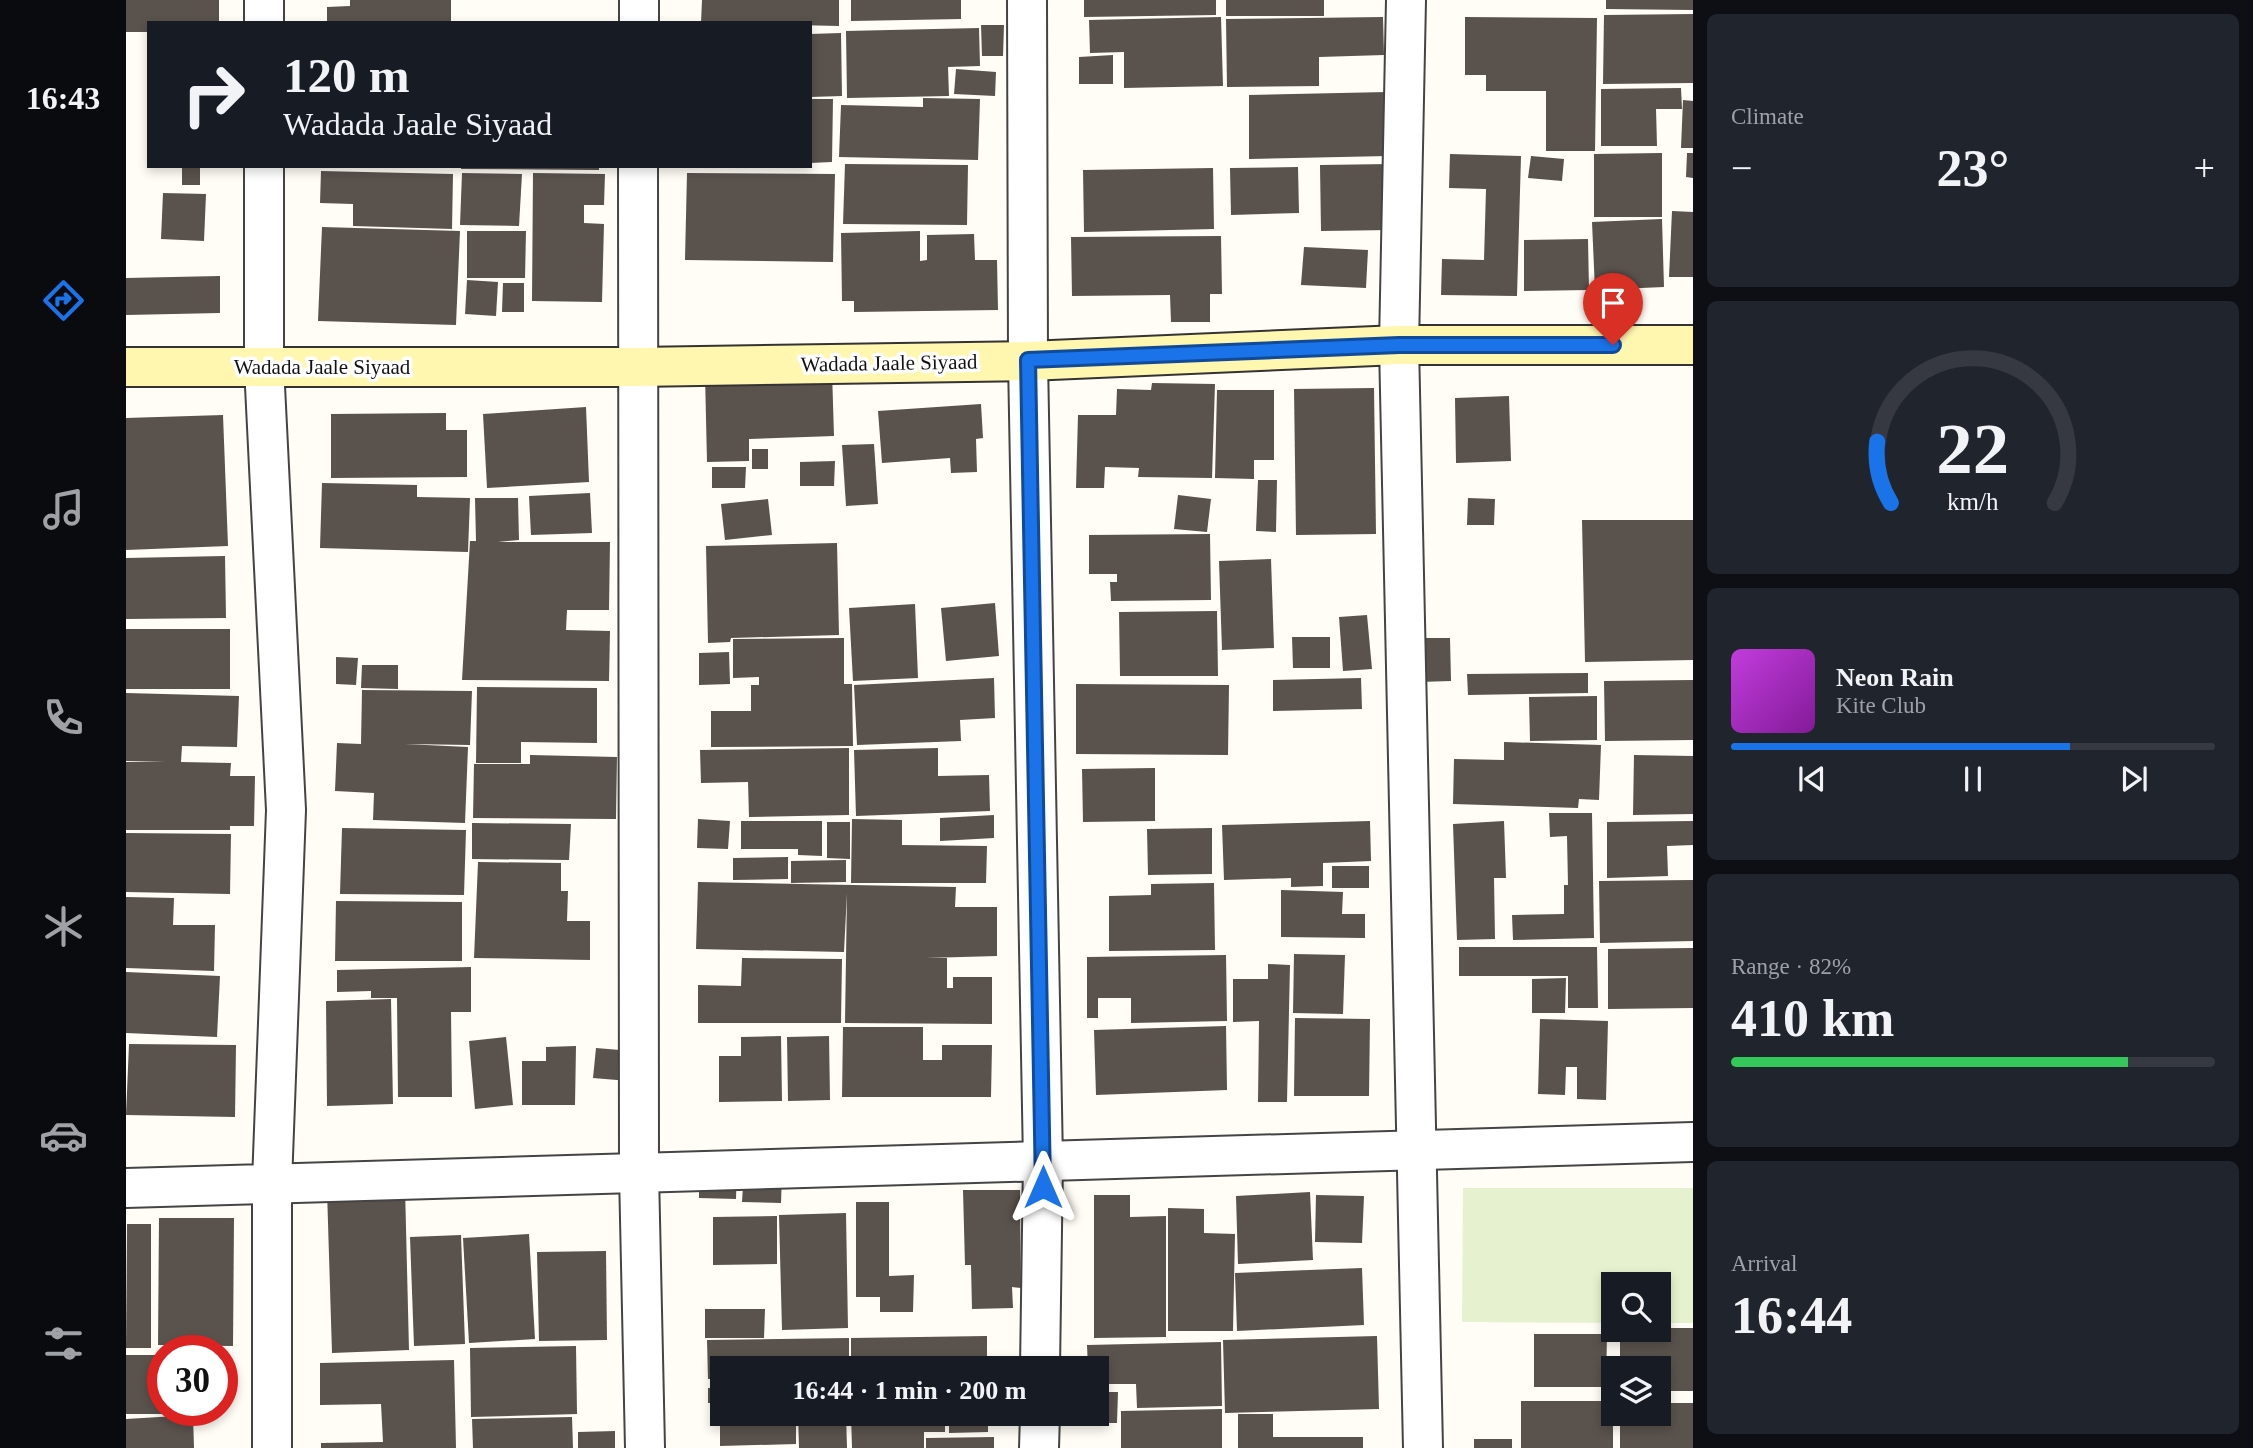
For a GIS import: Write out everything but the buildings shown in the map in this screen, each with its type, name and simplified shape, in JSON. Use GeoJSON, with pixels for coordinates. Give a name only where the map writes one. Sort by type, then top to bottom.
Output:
{"type":"FeatureCollection","features":[{"type":"Feature","properties":{"kind":"main road","name":"Wadada Jaale Siyaad"},"geometry":{"type":"LineString","coordinates":[[126,367],[636,367],[1028,360],[1399,345],[1693,345]]}},
{"type":"Feature","properties":{"kind":"street"},"geometry":{"type":"LineString","coordinates":[[264,0],[264,21]]}},
{"type":"Feature","properties":{"kind":"street"},"geometry":{"type":"LineString","coordinates":[[639,0],[639,21]]}},
{"type":"Feature","properties":{"kind":"street"},"geometry":{"type":"LineString","coordinates":[[1027,0],[1028,360],[1043,1161],[1040,1356]]}},
{"type":"Feature","properties":{"kind":"street"},"geometry":{"type":"LineString","coordinates":[[1406,0],[1399,345],[1423,1448]]}},
{"type":"Feature","properties":{"kind":"street"},"geometry":{"type":"LineString","coordinates":[[264,168],[264,366],[286,810],[272,1184],[272,1448]]}},
{"type":"Feature","properties":{"kind":"street"},"geometry":{"type":"LineString","coordinates":[[638,168],[636,367],[639,1173],[645,1448]]}},
{"type":"Feature","properties":{"kind":"street"},"geometry":{"type":"LineString","coordinates":[[126,1188],[1693,1143]]}},
{"type":"Feature","properties":{"kind":"street"},"geometry":{"type":"LineString","coordinates":[[1039,1448],[1040,1426]]}},
{"type":"Feature","properties":{"kind":"green space"},"geometry":{"type":"Polygon","coordinates":[[[1463,1188],[1693,1188],[1693,1323],[1671,1323],[1671,1272],[1601,1272],[1601,1323],[1462,1322],[1463,1188]]]}},
{"type":"Feature","properties":{"kind":"route"},"geometry":{"type":"LineString","coordinates":[[1043,1187],[1028,360],[1399,345],[1613,345]]}}]}
